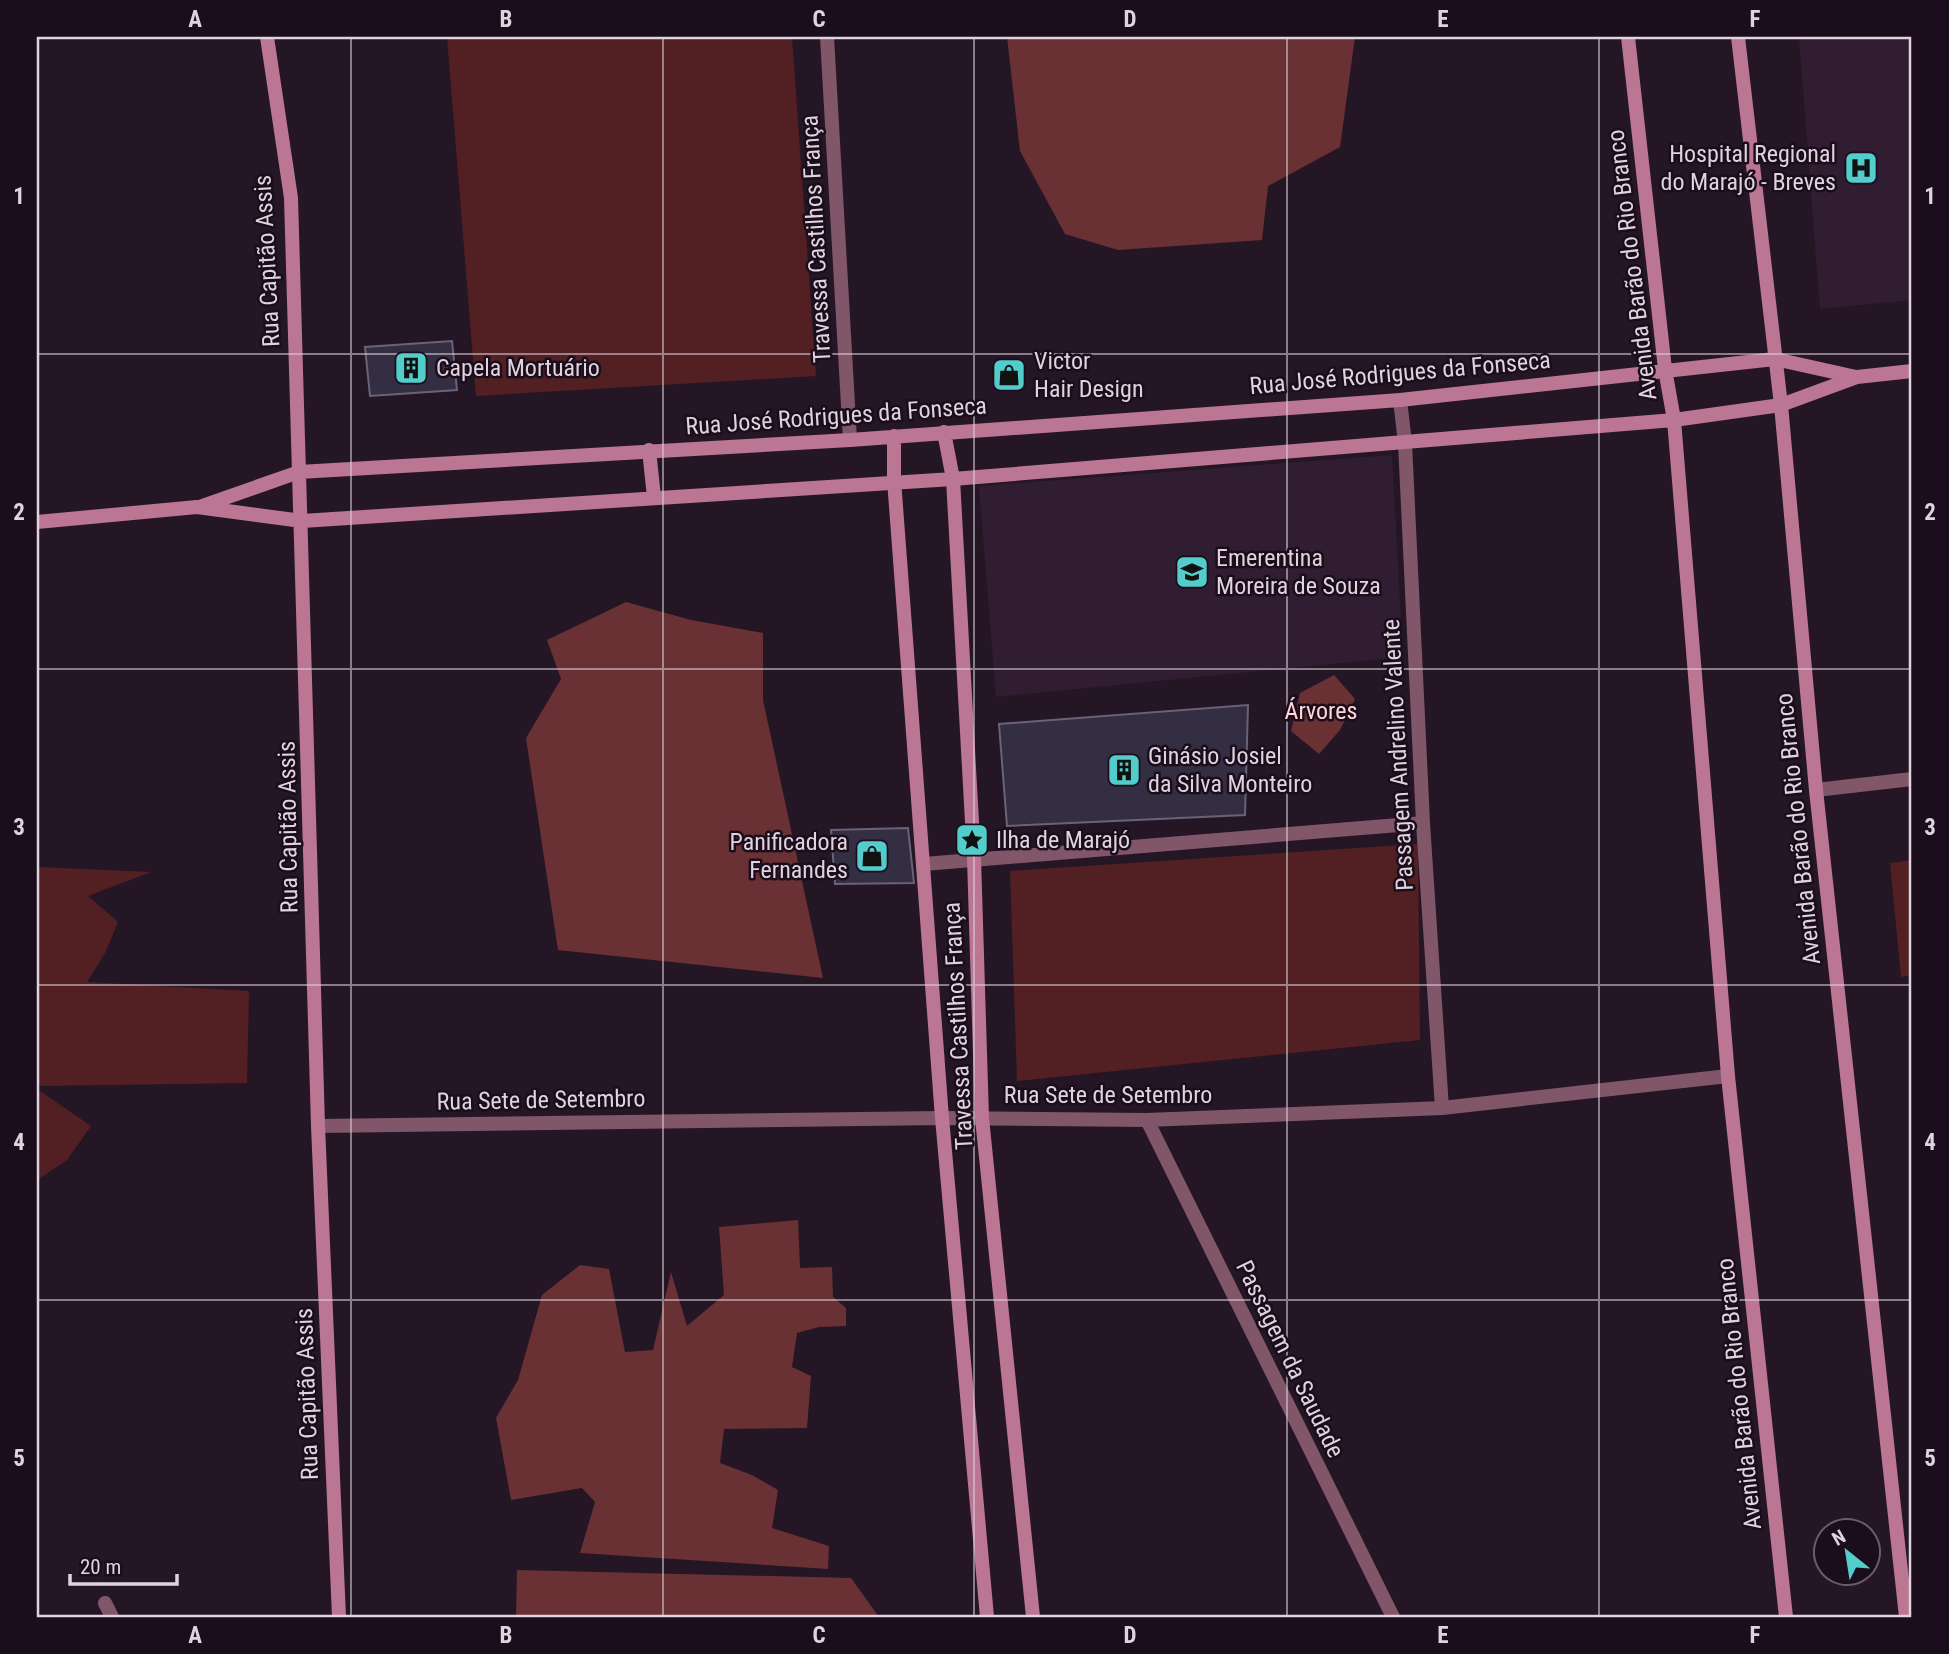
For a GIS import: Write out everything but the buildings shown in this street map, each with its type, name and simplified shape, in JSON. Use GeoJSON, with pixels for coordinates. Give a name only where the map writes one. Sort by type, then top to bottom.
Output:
{"type":"FeatureCollection","features":[{"type":"Feature","properties":{"kind":"street","name":"Rua Capitão Assis"},"geometry":{"type":"LineString","coordinates":[[267,37],[291,198],[318,1126],[339,1617]]}},
{"type":"Feature","properties":{"kind":"street","name":"Travessa Castilhos França"},"geometry":{"type":"LineString","coordinates":[[827,37],[850,440]]}},
{"type":"Feature","properties":{"kind":"street","name":"Avenida Barão do Rio Branco"},"geometry":{"type":"LineString","coordinates":[[1628,37],[1665,369],[1674,420],[1728,1076],[1786,1617]]}},
{"type":"Feature","properties":{"kind":"street","name":"Avenida Barão do Rio Branco"},"geometry":{"type":"LineString","coordinates":[[1738,37],[1781,405],[1816,790],[1906,1617]]}},
{"type":"Feature","properties":{"kind":"street","name":"Rua José Rodrigues da Fonseca"},"geometry":{"type":"LineString","coordinates":[[197,508],[299,472],[850,440],[1400,400],[1775,359],[1857,377]]}},
{"type":"Feature","properties":{"kind":"street","name":"Rua José Rodrigues da Fonseca"},"geometry":{"type":"LineString","coordinates":[[37,522],[197,508],[302,521],[894,480],[953,479],[1405,443],[1674,420],[1781,405],[1857,377],[1912,371]]}},
{"type":"Feature","properties":{"kind":"street","name":"Passagem Andrelino Valente"},"geometry":{"type":"LineString","coordinates":[[1400,400],[1405,443],[1423,823],[1442,1108]]}},
{"type":"Feature","properties":{"kind":"street","name":"Travessa Castilhos França"},"geometry":{"type":"LineString","coordinates":[[943,432],[953,479],[974,858],[982,1118],[1033,1617]]}},
{"type":"Feature","properties":{"kind":"street","name":"Travessa Castilhos França"},"geometry":{"type":"LineString","coordinates":[[894,436],[894,480],[942,1118],[987,1617]]}},
{"type":"Feature","properties":{"kind":"street"},"geometry":{"type":"LineString","coordinates":[[649,450],[654,497]]}},
{"type":"Feature","properties":{"kind":"street"},"geometry":{"type":"LineString","coordinates":[[1816,790],[1912,779]]}},
{"type":"Feature","properties":{"kind":"street"},"geometry":{"type":"LineString","coordinates":[[924,864],[1423,823]]}},
{"type":"Feature","properties":{"kind":"street","name":"Rua Sete de Setembro"},"geometry":{"type":"LineString","coordinates":[[318,1126],[942,1118],[1147,1120],[1442,1108],[1728,1076]]}},
{"type":"Feature","properties":{"kind":"street","name":"Passagem da Saudade"},"geometry":{"type":"LineString","coordinates":[[1147,1120],[1393,1617]]}},
{"type":"Feature","properties":{"kind":"street"},"geometry":{"type":"LineString","coordinates":[[105,1603],[112,1617]]}},
{"type":"Feature","properties":{"kind":"shaded area"},"geometry":{"type":"Polygon","coordinates":[[[447,37],[792,37],[816,376],[476,396],[447,37]]]}},
{"type":"Feature","properties":{"kind":"shaded area","name":"Hospital Regional do Marajó - Breves"},"geometry":{"type":"Polygon","coordinates":[[[1799,37],[1912,37],[1912,300],[1820,309],[1799,37]]]}},
{"type":"Feature","properties":{"kind":"shaded area","name":"Emerentina Moreira de Souza"},"geometry":{"type":"Polygon","coordinates":[[[1392,455],[1403,657],[996,697],[979,486],[1392,455]]]}},
{"type":"Feature","properties":{"kind":"shaded area"},"geometry":{"type":"Polygon","coordinates":[[[1418,844],[1420,1040],[1017,1081],[1010,871],[1418,844]]]}},
{"type":"Feature","properties":{"kind":"shaded area"},"geometry":{"type":"Polygon","coordinates":[[[1912,860],[1912,975],[1901,977],[1890,863],[1912,860]]]}},
{"type":"Feature","properties":{"kind":"shaded area"},"geometry":{"type":"Polygon","coordinates":[[[37,867],[151,872],[88,896],[118,922],[105,953],[87,982],[249,991],[247,1083],[37,1086],[37,867]]]}},
{"type":"Feature","properties":{"kind":"shaded area"},"geometry":{"type":"Polygon","coordinates":[[[37,1089],[91,1126],[67,1160],[37,1180],[37,1089]]]}},
{"type":"Feature","properties":{"kind":"green space"},"geometry":{"type":"Polygon","coordinates":[[[1007,37],[1355,37],[1340,147],[1268,186],[1262,240],[1118,250],[1065,234],[1020,151],[1007,37]]]}},
{"type":"Feature","properties":{"kind":"green space"},"geometry":{"type":"Polygon","coordinates":[[[626,602],[691,620],[763,633],[763,700],[823,978],[558,950],[526,738],[561,679],[547,640],[626,602]]]}},
{"type":"Feature","properties":{"kind":"green space","name":"Árvores"},"geometry":{"type":"Polygon","coordinates":[[[1334,675],[1355,699],[1340,730],[1319,754],[1291,731],[1300,693],[1334,675]]]}},
{"type":"Feature","properties":{"kind":"green space"},"geometry":{"type":"Polygon","coordinates":[[[798,1220],[800,1268],[832,1267],[833,1297],[846,1308],[846,1326],[819,1327],[797,1333],[792,1367],[811,1376],[807,1428],[724,1429],[720,1463],[752,1475],[778,1490],[772,1528],[829,1546],[828,1569],[580,1553],[595,1502],[582,1488],[511,1500],[496,1418],[518,1380],[542,1295],[580,1265],[609,1269],[625,1352],[653,1350],[671,1272],[687,1326],[724,1295],[719,1227],[798,1220]]]}},
{"type":"Feature","properties":{"kind":"green space"},"geometry":{"type":"Polygon","coordinates":[[[517,1570],[851,1578],[879,1617],[516,1617],[517,1570]]]}},
{"type":"Feature","properties":{"kind":"place","name":"Hospital Regional do Marajó - Breves"},"geometry":{"type":"Point","coordinates":[1861,168]}},
{"type":"Feature","properties":{"kind":"place","name":"Capela Mortuário"},"geometry":{"type":"Point","coordinates":[411,368]}},
{"type":"Feature","properties":{"kind":"place","name":"Victor Hair Design"},"geometry":{"type":"Point","coordinates":[1009,375]}},
{"type":"Feature","properties":{"kind":"place","name":"Emerentina Moreira de Souza"},"geometry":{"type":"Point","coordinates":[1192,572]}},
{"type":"Feature","properties":{"kind":"place","name":"Ginásio Josiel da Silva Monteiro"},"geometry":{"type":"Point","coordinates":[1124,770]}},
{"type":"Feature","properties":{"kind":"place","name":"Ilha de Marajó"},"geometry":{"type":"Point","coordinates":[972,840]}},
{"type":"Feature","properties":{"kind":"place","name":"Panificadora Fernandes"},"geometry":{"type":"Point","coordinates":[872,856]}}]}
